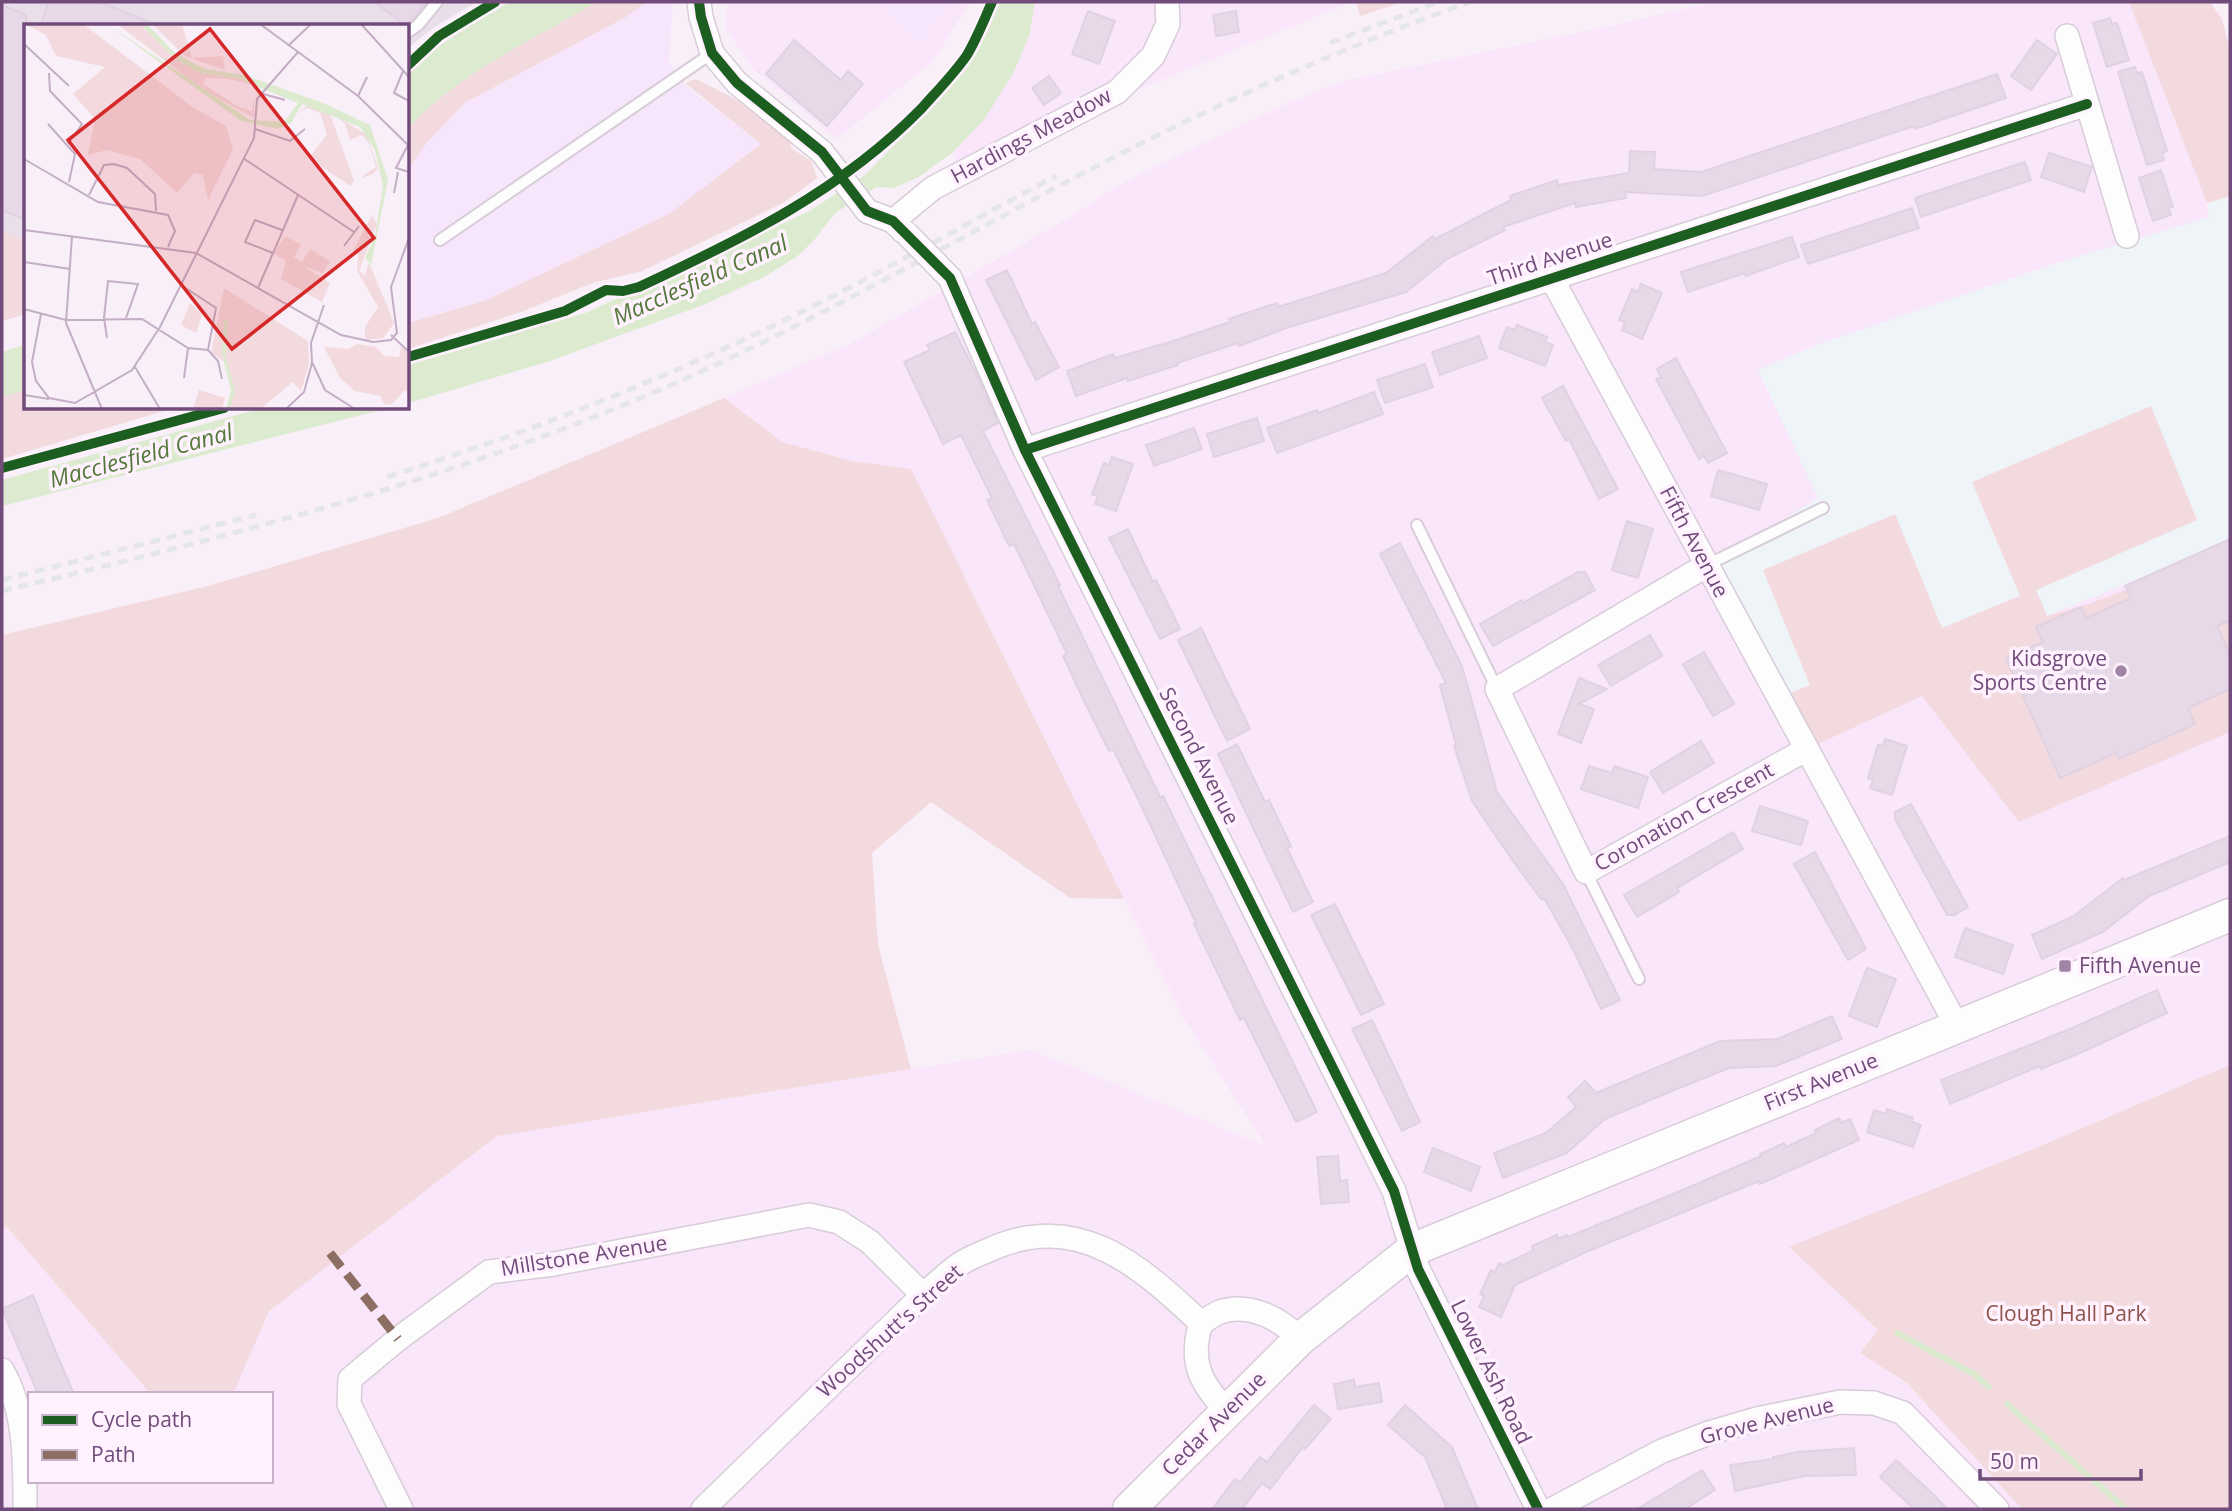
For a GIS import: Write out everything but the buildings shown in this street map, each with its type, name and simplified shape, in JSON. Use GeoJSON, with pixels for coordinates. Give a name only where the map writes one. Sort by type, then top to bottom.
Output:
{"type":"FeatureCollection","features":[{"type":"Feature","properties":{"kind":"main road","name":"First Avenue"},"geometry":{"type":"LineString","coordinates":[[1412,1250],[2230,915]]}},
{"type":"Feature","properties":{"kind":"main road","name":"Cedar Avenue"},"geometry":{"type":"LineString","coordinates":[[1129,1509],[1300,1339],[1412,1250]]}},
{"type":"Feature","properties":{"kind":"street"},"geometry":{"type":"LineString","coordinates":[[699,2],[712,53],[737,83],[822,152],[867,211],[899,227]]}},
{"type":"Feature","properties":{"kind":"street","name":"Hardings Meadow"},"geometry":{"type":"LineString","coordinates":[[899,227],[933,188],[1117,92],[1153,56],[1168,24],[1167,2]]}},
{"type":"Feature","properties":{"kind":"street"},"geometry":{"type":"LineString","coordinates":[[2067,36],[2127,236]]}},
{"type":"Feature","properties":{"kind":"street","name":"Third Avenue"},"geometry":{"type":"LineString","coordinates":[[1025,450],[2087,104]]}},
{"type":"Feature","properties":{"kind":"street","name":"Second Avenue"},"geometry":{"type":"LineString","coordinates":[[899,227],[950,278],[1025,450],[1394,1191],[1412,1250]]}},
{"type":"Feature","properties":{"kind":"street","name":"Fifth Avenue"},"geometry":{"type":"LineString","coordinates":[[1552,279],[1957,1026]]}},
{"type":"Feature","properties":{"kind":"street"},"geometry":{"type":"LineString","coordinates":[[1497,689],[1707,565]]}},
{"type":"Feature","properties":{"kind":"street","name":"Coronation Crescent"},"geometry":{"type":"LineString","coordinates":[[1497,689],[1586,872],[1807,749]]}},
{"type":"Feature","properties":{"kind":"street","name":"Millstone Avenue"},"geometry":{"type":"LineString","coordinates":[[401,1509],[349,1404],[350,1379],[398,1339],[489,1272],[568,1261],[809,1215],[839,1222],[870,1242],[923,1295]]}},
{"type":"Feature","properties":{"kind":"street","name":"Woodshutt's Street"},"geometry":{"type":"LineString","coordinates":[[703,1509],[923,1295],[962,1262],[1009,1241],[1047,1236],[1078,1239],[1115,1254],[1152,1277],[1201,1323]]}},
{"type":"Feature","properties":{"kind":"street","name":"Lower Ash Road"},"geometry":{"type":"LineString","coordinates":[[1412,1250],[1418,1269],[1538,1509]]}},
{"type":"Feature","properties":{"kind":"street"},"geometry":{"type":"LineString","coordinates":[[1227,1410],[1203,1382],[1197,1364],[1196,1341],[1201,1323],[1220,1312],[1238,1309],[1272,1316],[1300,1339]]}},
{"type":"Feature","properties":{"kind":"street"},"geometry":{"type":"LineString","coordinates":[[2,1370],[16,1404],[22,1442],[25,1509]]}},
{"type":"Feature","properties":{"kind":"street","name":"Grove Avenue"},"geometry":{"type":"LineString","coordinates":[[1553,1509],[1662,1451],[1709,1433],[1757,1419],[1840,1402],[1874,1403],[1903,1413],[1997,1509]]}},
{"type":"Feature","properties":{"kind":"lane"},"geometry":{"type":"LineString","coordinates":[[410,31],[437,2]]}},
{"type":"Feature","properties":{"kind":"lane"},"geometry":{"type":"LineString","coordinates":[[440,240],[712,53]]}},
{"type":"Feature","properties":{"kind":"lane"},"geometry":{"type":"LineString","coordinates":[[1707,565],[1823,508]]}},
{"type":"Feature","properties":{"kind":"lane"},"geometry":{"type":"LineString","coordinates":[[1417,525],[1497,689]]}},
{"type":"Feature","properties":{"kind":"lane"},"geometry":{"type":"LineString","coordinates":[[1586,872],[1639,979]]}},
{"type":"Feature","properties":{"kind":"shaded area"},"geometry":{"type":"Polygon","coordinates":[[[2,2],[477,2],[436,26],[410,46],[410,24],[24,24],[24,240],[2,231],[2,2]]]}},
{"type":"Feature","properties":{"kind":"shaded area"},"geometry":{"type":"Polygon","coordinates":[[[646,2],[673,2],[669,62],[688,88],[762,144],[669,214],[484,301],[410,322],[410,166],[429,140],[466,102],[626,17],[646,2]]]}},
{"type":"Feature","properties":{"kind":"shaded area"},"geometry":{"type":"Polygon","coordinates":[[[727,2],[970,2],[933,61],[837,139],[754,70],[725,28],[727,2]]]}},
{"type":"Feature","properties":{"kind":"shaded area"},"geometry":{"type":"Polygon","coordinates":[[[877,2],[953,2],[920,43],[877,2]]]}},
{"type":"Feature","properties":{"kind":"shaded area"},"geometry":{"type":"Polygon","coordinates":[[[1035,2],[1352,2],[957,164],[953,152],[984,120],[1029,36],[1035,2]]]}},
{"type":"Feature","properties":{"kind":"shaded area"},"geometry":{"type":"Polygon","coordinates":[[[1714,2],[2129,2],[2207,203],[2230,381],[2230,1065],[2033,1149],[1790,1247],[1879,1331],[1860,1353],[1907,1383],[2022,1509],[2,1509],[2,1228],[7,1227],[148,1391],[28,1392],[28,1483],[273,1483],[273,1392],[234,1392],[269,1311],[497,1136],[1031,1050],[1266,1146],[1183,1017],[911,470],[852,461],[782,442],[724,398],[850,344],[1147,170],[1293,101],[1344,81],[1714,2]]]}},
{"type":"Feature","properties":{"kind":"shaded area"},"geometry":{"type":"Polygon","coordinates":[[[2230,196],[2230,541],[2047,616],[2035,589],[1779,698],[1717,584],[1723,557],[1818,498],[1758,370],[1819,344],[2057,263],[2209,217],[2207,203],[2230,196]]]}},
{"type":"Feature","properties":{"kind":"green space"},"geometry":{"type":"Polygon","coordinates":[[[596,2],[646,2],[626,17],[466,102],[429,140],[410,166],[410,126],[451,89],[498,58],[596,2]]]}},
{"type":"Feature","properties":{"kind":"green space"},"geometry":{"type":"Polygon","coordinates":[[[1356,2],[1402,2],[1360,16],[1356,2]]]}},
{"type":"Feature","properties":{"kind":"green space"},"geometry":{"type":"Polygon","coordinates":[[[2129,2],[2210,2],[2222,19],[2230,50],[2230,196],[2207,203],[2129,2]]]}},
{"type":"Feature","properties":{"kind":"green space"},"geometry":{"type":"Polygon","coordinates":[[[696,79],[735,99],[791,135],[791,148],[811,161],[817,178],[783,203],[640,272],[595,282],[521,312],[410,348],[410,322],[484,301],[669,214],[761,144],[685,83],[696,79]]]}},
{"type":"Feature","properties":{"kind":"green space"},"geometry":{"type":"Polygon","coordinates":[[[2,231],[24,240],[24,315],[2,321],[2,231]]]}},
{"type":"Feature","properties":{"kind":"green space"},"geometry":{"type":"Polygon","coordinates":[[[24,391],[24,410],[167,410],[2,459],[2,397],[24,391]]]}},
{"type":"Feature","properties":{"kind":"green space"},"geometry":{"type":"Polygon","coordinates":[[[724,398],[782,442],[852,461],[911,469],[1124,899],[1070,898],[931,802],[872,853],[878,945],[911,1069],[497,1136],[269,1311],[234,1392],[148,1392],[7,1227],[2,1228],[2,635],[208,586],[438,518],[724,398]]]}},
{"type":"Feature","properties":{"kind":"green space"},"geometry":{"type":"Polygon","coordinates":[[[2151,406],[2197,520],[2036,590],[2047,616],[2089,604],[2230,550],[2230,732],[2019,822],[1922,696],[1807,749],[1779,698],[1810,685],[1763,570],[1895,514],[1942,628],[2020,596],[1972,482],[2151,406]]]}},
{"type":"Feature","properties":{"kind":"green space","name":"Clough Hall Park"},"geometry":{"type":"Polygon","coordinates":[[[2230,1065],[2230,1509],[2022,1509],[1907,1383],[1860,1353],[1878,1330],[1789,1247],[2033,1149],[2230,1065]]]}},
{"type":"Feature","properties":{"kind":"water"},"geometry":{"type":"Polygon","coordinates":[[[510,2],[596,2],[474,73],[429,107],[410,126],[410,73],[431,53],[482,17],[510,2]]]}},
{"type":"Feature","properties":{"kind":"water","name":"Macclesfield Canal"},"geometry":{"type":"Polygon","coordinates":[[[998,2],[1035,2],[1029,36],[1014,72],[984,120],[953,152],[919,177],[894,188],[877,187],[835,213],[799,255],[766,276],[703,305],[547,362],[410,402],[410,364],[585,313],[808,212],[866,174],[955,80],[987,31],[998,2]]]}},
{"type":"Feature","properties":{"kind":"water"},"geometry":{"type":"Polygon","coordinates":[[[24,345],[24,391],[2,397],[2,352],[24,345]]]}},
{"type":"Feature","properties":{"kind":"water","name":"Macclesfield Canal"},"geometry":{"type":"Polygon","coordinates":[[[255,410],[382,410],[2,506],[2,480],[255,410]]]}},
{"type":"Feature","properties":{"kind":"waterway"},"geometry":{"type":"LineString","coordinates":[[1897,1333],[1974,1374],[1989,1387]]}},
{"type":"Feature","properties":{"kind":"waterway"},"geometry":{"type":"LineString","coordinates":[[2007,1404],[2126,1509]]}},
{"type":"Feature","properties":{"kind":"railway"},"geometry":{"type":"LineString","coordinates":[[1330,43],[1438,2]]}},
{"type":"Feature","properties":{"kind":"railway"},"geometry":{"type":"LineString","coordinates":[[2,591],[260,526],[346,501],[515,447],[598,415],[680,381],[795,326],[1077,176],[1216,107],[1342,51],[1470,2]]}},
{"type":"Feature","properties":{"kind":"railway"},"geometry":{"type":"LineString","coordinates":[[387,477],[543,424],[695,362],[828,299],[1056,176]]}},
{"type":"Feature","properties":{"kind":"railway"},"geometry":{"type":"LineString","coordinates":[[2,580],[256,515]]}},
{"type":"Feature","properties":{"kind":"marked path"},"geometry":{"type":"LineString","coordinates":[[330,1253],[398,1339]]}},
{"type":"Feature","properties":{"kind":"cycle path"},"geometry":{"type":"LineString","coordinates":[[410,63],[439,36],[495,2]]}},
{"type":"Feature","properties":{"kind":"cycle path"},"geometry":{"type":"LineString","coordinates":[[699,2],[712,53],[737,83],[822,152],[867,211],[893,221],[950,278],[1025,450],[1394,1191],[1418,1269],[1538,1509]]}},
{"type":"Feature","properties":{"kind":"cycle path"},"geometry":{"type":"LineString","coordinates":[[410,356],[565,311],[606,290],[623,291],[639,287],[789,211],[858,164],[891,138],[922,108],[967,55],[992,2]]}},
{"type":"Feature","properties":{"kind":"cycle path"},"geometry":{"type":"LineString","coordinates":[[1025,450],[2087,104]]}},
{"type":"Feature","properties":{"kind":"cycle path"},"geometry":{"type":"LineString","coordinates":[[2,468],[217,410]]}},
{"type":"Feature","properties":{"kind":"place","name":"Kidsgrove Sports Centre"},"geometry":{"type":"Point","coordinates":[2121,671]}},
{"type":"Feature","properties":{"kind":"place","name":"Fifth Avenue"},"geometry":{"type":"Point","coordinates":[2065,966]}}]}
